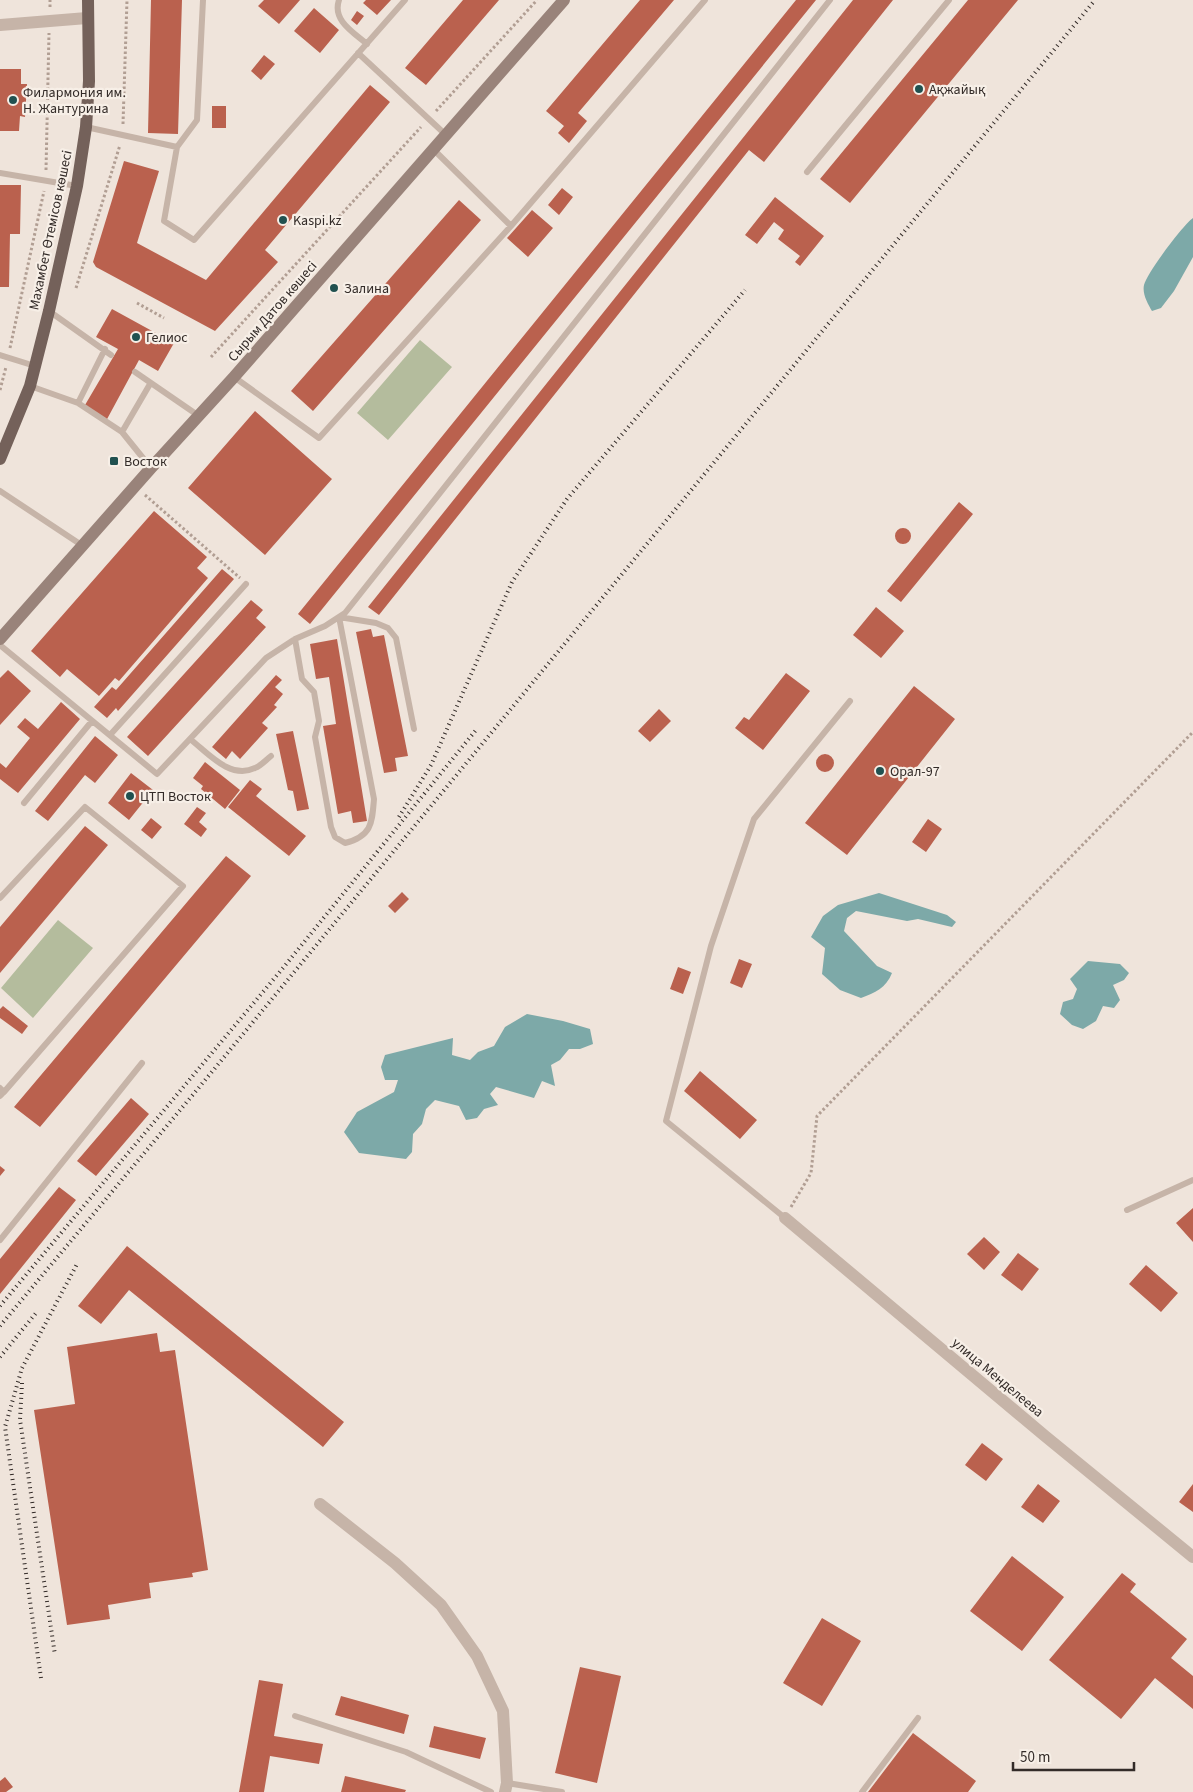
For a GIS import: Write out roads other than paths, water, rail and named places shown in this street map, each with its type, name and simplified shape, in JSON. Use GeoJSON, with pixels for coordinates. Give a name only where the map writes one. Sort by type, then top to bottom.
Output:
{"type":"FeatureCollection","features":[{"type":"Feature","properties":{"kind":"main road","name":"Махамбет Өтемісов көшесі"},"geometry":{"type":"LineString","coordinates":[[0,458],[30,386],[77,186],[86,127],[89,81],[88,0]]}},
{"type":"Feature","properties":{"kind":"main road","name":"Сырым Датов көшесі"},"geometry":{"type":"LineString","coordinates":[[0,639],[234,377],[564,0]]}},
{"type":"Feature","properties":{"kind":"street"},"geometry":{"type":"LineString","coordinates":[[0,24],[87,18]]}},
{"type":"Feature","properties":{"kind":"street","name":"улица Менделеева"},"geometry":{"type":"LineString","coordinates":[[785,1218],[1052,1442],[1193,1557]]}},
{"type":"Feature","properties":{"kind":"street"},"geometry":{"type":"LineString","coordinates":[[320,1504],[395,1563],[441,1605],[477,1656],[503,1711],[506,1788]]}},
{"type":"Feature","properties":{"kind":"lane"},"geometry":{"type":"LineString","coordinates":[[203,0],[197,120],[177,147],[164,221],[194,240],[405,0]]}},
{"type":"Feature","properties":{"kind":"lane"},"geometry":{"type":"LineString","coordinates":[[340,0],[338,9],[340,20],[366,44]]}},
{"type":"Feature","properties":{"kind":"lane"},"geometry":{"type":"LineString","coordinates":[[234,377],[319,438],[510,226],[705,0]]}},
{"type":"Feature","properties":{"kind":"lane"},"geometry":{"type":"LineString","coordinates":[[0,645],[157,774],[266,658],[295,639],[325,626],[345,613],[830,0]]}},
{"type":"Feature","properties":{"kind":"lane"},"geometry":{"type":"LineString","coordinates":[[807,172],[949,0]]}},
{"type":"Feature","properties":{"kind":"lane"},"geometry":{"type":"LineString","coordinates":[[358,53],[446,135]]}},
{"type":"Feature","properties":{"kind":"lane"},"geometry":{"type":"LineString","coordinates":[[86,127],[177,147]]}},
{"type":"Feature","properties":{"kind":"lane"},"geometry":{"type":"LineString","coordinates":[[433,149],[510,226]]}},
{"type":"Feature","properties":{"kind":"lane"},"geometry":{"type":"LineString","coordinates":[[0,172],[77,186]]}},
{"type":"Feature","properties":{"kind":"lane"},"geometry":{"type":"LineString","coordinates":[[49,311],[112,355]]}},
{"type":"Feature","properties":{"kind":"lane"},"geometry":{"type":"LineString","coordinates":[[78,402],[105,350]]}},
{"type":"Feature","properties":{"kind":"lane"},"geometry":{"type":"LineString","coordinates":[[0,355],[35,366]]}},
{"type":"Feature","properties":{"kind":"lane"},"geometry":{"type":"LineString","coordinates":[[135,372],[199,416]]}},
{"type":"Feature","properties":{"kind":"lane"},"geometry":{"type":"LineString","coordinates":[[122,432],[150,384]]}},
{"type":"Feature","properties":{"kind":"lane"},"geometry":{"type":"LineString","coordinates":[[30,386],[78,402],[122,432],[151,468]]}},
{"type":"Feature","properties":{"kind":"lane"},"geometry":{"type":"LineString","coordinates":[[0,491],[82,546]]}},
{"type":"Feature","properties":{"kind":"lane"},"geometry":{"type":"LineString","coordinates":[[110,736],[246,584]]}},
{"type":"Feature","properties":{"kind":"lane"},"geometry":{"type":"LineString","coordinates":[[295,639],[302,680],[314,692],[319,721],[316,737],[330,827],[335,837],[345,843],[356,840],[365,834],[372,821],[374,799],[340,617]]}},
{"type":"Feature","properties":{"kind":"lane"},"geometry":{"type":"LineString","coordinates":[[340,617],[376,623],[388,628],[396,638],[414,729]]}},
{"type":"Feature","properties":{"kind":"lane"},"geometry":{"type":"LineString","coordinates":[[785,1218],[666,1121],[711,946],[754,820],[850,701]]}},
{"type":"Feature","properties":{"kind":"lane"},"geometry":{"type":"LineString","coordinates":[[24,803],[92,721]]}},
{"type":"Feature","properties":{"kind":"lane"},"geometry":{"type":"LineString","coordinates":[[190,739],[226,767],[241,771],[255,768],[271,756]]}},
{"type":"Feature","properties":{"kind":"lane"},"geometry":{"type":"LineString","coordinates":[[0,898],[86,807],[183,886],[1,1092]]}},
{"type":"Feature","properties":{"kind":"lane"},"geometry":{"type":"LineString","coordinates":[[0,1240],[142,1064]]}},
{"type":"Feature","properties":{"kind":"lane"},"geometry":{"type":"LineString","coordinates":[[1127,1210],[1193,1180]]}},
{"type":"Feature","properties":{"kind":"lane"},"geometry":{"type":"LineString","coordinates":[[295,1716],[406,1752],[491,1792]]}},
{"type":"Feature","properties":{"kind":"lane"},"geometry":{"type":"LineString","coordinates":[[862,1792],[918,1718]]}},
{"type":"Feature","properties":{"kind":"lane"},"geometry":{"type":"LineString","coordinates":[[506,1788],[562,1792]]}},
{"type":"Feature","properties":{"kind":"water"},"geometry":{"type":"Polygon","coordinates":[[[1193,218],[1193,257],[1174,291],[1161,308],[1152,311],[1146,299],[1144,285],[1166,250],[1193,218]]]}},
{"type":"Feature","properties":{"kind":"water"},"geometry":{"type":"Polygon","coordinates":[[[879,893],[947,915],[956,922],[952,927],[918,919],[907,921],[856,911],[847,918],[844,931],[877,966],[892,973],[887,983],[880,989],[861,998],[840,990],[822,974],[825,948],[811,937],[823,916],[838,905],[879,893]]]}},
{"type":"Feature","properties":{"kind":"water"},"geometry":{"type":"Polygon","coordinates":[[[1088,961],[1120,964],[1129,973],[1124,980],[1113,985],[1120,1000],[1114,1008],[1103,1006],[1096,1021],[1083,1029],[1072,1025],[1060,1014],[1063,1002],[1073,999],[1077,989],[1070,979],[1088,961]]]}},
{"type":"Feature","properties":{"kind":"water"},"geometry":{"type":"Polygon","coordinates":[[[527,1014],[563,1021],[590,1029],[593,1044],[580,1049],[569,1049],[560,1060],[551,1065],[555,1086],[542,1081],[534,1098],[496,1087],[490,1094],[498,1105],[484,1109],[477,1118],[466,1120],[459,1106],[435,1100],[426,1109],[422,1124],[413,1134],[412,1152],[406,1159],[359,1153],[344,1132],[357,1112],[394,1092],[398,1080],[385,1080],[381,1067],[385,1055],[453,1038],[452,1055],[470,1060],[478,1052],[494,1046],[505,1027],[527,1014]]]}},
{"type":"Feature","properties":{"kind":"railway"},"geometry":{"type":"LineString","coordinates":[[0,1326],[211,1073],[1095,0]]}},
{"type":"Feature","properties":{"kind":"railway"},"geometry":{"type":"LineString","coordinates":[[399,817],[431,765],[512,582],[567,499],[745,290]]}},
{"type":"Feature","properties":{"kind":"railway"},"geometry":{"type":"LineString","coordinates":[[0,1306],[283,968],[476,730]]}},
{"type":"Feature","properties":{"kind":"railway"},"geometry":{"type":"LineString","coordinates":[[41,1678],[5,1427],[22,1368],[77,1264]]}},
{"type":"Feature","properties":{"kind":"railway"},"geometry":{"type":"LineString","coordinates":[[0,1357],[36,1313]]}},
{"type":"Feature","properties":{"kind":"railway"},"geometry":{"type":"LineString","coordinates":[[22,1383],[20,1420],[55,1655]]}},
{"type":"Feature","properties":{"kind":"place","name":"Ақжайық"},"geometry":{"type":"Point","coordinates":[919,89]}},
{"type":"Feature","properties":{"kind":"place","name":"Филармония им. Н. Жантурина"},"geometry":{"type":"Point","coordinates":[13,100]}},
{"type":"Feature","properties":{"kind":"place","name":"Kaspi.kz"},"geometry":{"type":"Point","coordinates":[283,220]}},
{"type":"Feature","properties":{"kind":"place","name":"Залина"},"geometry":{"type":"Point","coordinates":[334,288]}},
{"type":"Feature","properties":{"kind":"place","name":"Гелиос"},"geometry":{"type":"Point","coordinates":[136,337]}},
{"type":"Feature","properties":{"kind":"place","name":"Восток"},"geometry":{"type":"Point","coordinates":[114,461]}},
{"type":"Feature","properties":{"kind":"place","name":"Орал-97"},"geometry":{"type":"Point","coordinates":[880,771]}},
{"type":"Feature","properties":{"kind":"place","name":"ЦТП Восток"},"geometry":{"type":"Point","coordinates":[130,796]}}]}
